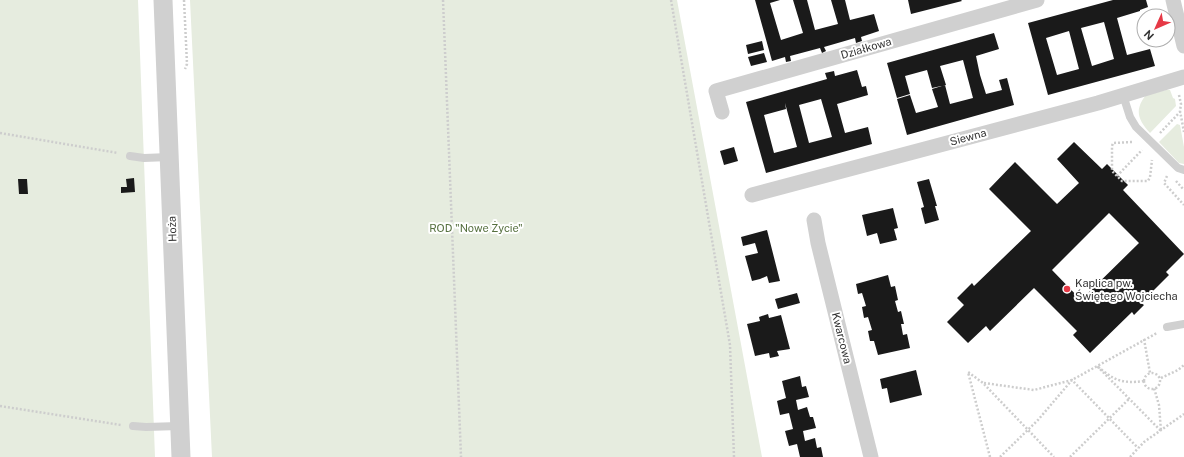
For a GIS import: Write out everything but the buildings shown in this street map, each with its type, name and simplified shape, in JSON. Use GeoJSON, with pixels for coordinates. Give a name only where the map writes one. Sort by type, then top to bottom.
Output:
{"type":"FeatureCollection","features":[{"type":"Feature","properties":{"kind":"street","name":"Hoża"},"geometry":{"type":"LineString","coordinates":[[163,0],[181,457]]}},
{"type":"Feature","properties":{"kind":"street","name":"Działkowa"},"geometry":{"type":"LineString","coordinates":[[722,112],[716,91],[1038,0]]}},
{"type":"Feature","properties":{"kind":"street"},"geometry":{"type":"LineString","coordinates":[[1173,0],[1184,46]]}},
{"type":"Feature","properties":{"kind":"street","name":"Siewna"},"geometry":{"type":"LineString","coordinates":[[752,195],[1123,95],[1184,77]]}},
{"type":"Feature","properties":{"kind":"street","name":"Kwarcowa"},"geometry":{"type":"LineString","coordinates":[[814,220],[820,251],[871,457]]}},
{"type":"Feature","properties":{"kind":"lane"},"geometry":{"type":"LineString","coordinates":[[1123,95],[1136,127],[1178,168],[1184,170]]}},
{"type":"Feature","properties":{"kind":"lane"},"geometry":{"type":"LineString","coordinates":[[130,156],[144,158],[169,157]]}},
{"type":"Feature","properties":{"kind":"lane"},"geometry":{"type":"LineString","coordinates":[[1167,327],[1184,324]]}},
{"type":"Feature","properties":{"kind":"lane"},"geometry":{"type":"LineString","coordinates":[[133,426],[179,426]]}},
{"type":"Feature","properties":{"kind":"path"},"geometry":{"type":"LineString","coordinates":[[443,0],[461,457]]}},
{"type":"Feature","properties":{"kind":"path"},"geometry":{"type":"LineString","coordinates":[[671,0],[730,345],[734,457]]}},
{"type":"Feature","properties":{"kind":"path"},"geometry":{"type":"LineString","coordinates":[[1179,92],[1181,104],[1180,111],[1184,132]]}},
{"type":"Feature","properties":{"kind":"path"},"geometry":{"type":"LineString","coordinates":[[1117,176],[1180,111]]}},
{"type":"Feature","properties":{"kind":"path"},"geometry":{"type":"LineString","coordinates":[[0,133],[130,156]]}},
{"type":"Feature","properties":{"kind":"path"},"geometry":{"type":"LineString","coordinates":[[1128,142],[1112,144],[1112,171],[1122,181],[1148,181],[1150,177],[1151,165]]}},
{"type":"Feature","properties":{"kind":"path"},"geometry":{"type":"LineString","coordinates":[[1169,174],[1164,183],[1184,205]]}},
{"type":"Feature","properties":{"kind":"path"},"geometry":{"type":"LineString","coordinates":[[983,383],[1034,390],[1072,380],[1167,327]]}},
{"type":"Feature","properties":{"kind":"path"},"geometry":{"type":"LineString","coordinates":[[1144,340],[1150,373]]}},
{"type":"Feature","properties":{"kind":"path"},"geometry":{"type":"LineString","coordinates":[[1161,378],[1178,370],[1184,365]]}},
{"type":"Feature","properties":{"kind":"path"},"geometry":{"type":"LineString","coordinates":[[1097,366],[1112,378],[1136,382],[1144,381]]}},
{"type":"Feature","properties":{"kind":"path"},"geometry":{"type":"LineString","coordinates":[[1097,366],[1161,432]]}},
{"type":"Feature","properties":{"kind":"path"},"geometry":{"type":"LineString","coordinates":[[990,457],[968,372],[983,383],[1054,457]]}},
{"type":"Feature","properties":{"kind":"path"},"geometry":{"type":"LineString","coordinates":[[1144,381],[1145,377],[1152,372],[1158,374],[1161,378]]}},
{"type":"Feature","properties":{"kind":"path"},"geometry":{"type":"LineString","coordinates":[[1144,381],[1149,388],[1154,388],[1161,383],[1161,378]]}},
{"type":"Feature","properties":{"kind":"path"},"geometry":{"type":"LineString","coordinates":[[1072,380],[1138,448]]}},
{"type":"Feature","properties":{"kind":"path"},"geometry":{"type":"LineString","coordinates":[[1000,457],[1038,420],[1072,380]]}},
{"type":"Feature","properties":{"kind":"path"},"geometry":{"type":"LineString","coordinates":[[1154,388],[1159,405],[1161,432]]}},
{"type":"Feature","properties":{"kind":"path"},"geometry":{"type":"LineString","coordinates":[[1070,457],[1129,399]]}},
{"type":"Feature","properties":{"kind":"path"},"geometry":{"type":"LineString","coordinates":[[0,406],[133,426]]}},
{"type":"Feature","properties":{"kind":"path"},"geometry":{"type":"LineString","coordinates":[[1130,457],[1144,442],[1161,432],[1184,414]]}},
{"type":"Feature","properties":{"kind":"green space"},"geometry":{"type":"Polygon","coordinates":[[[0,0],[138,0],[155,457],[0,457],[0,0]]]}},
{"type":"Feature","properties":{"kind":"green space","name":"ROD \"Nowe Życie\""},"geometry":{"type":"Polygon","coordinates":[[[190,0],[677,0],[762,457],[212,457],[190,0]]]}},
{"type":"Feature","properties":{"kind":"green space"},"geometry":{"type":"Polygon","coordinates":[[[1170,90],[1173,98],[1175,99],[1176,106],[1150,133],[1140,119],[1140,105],[1146,95],[1170,90]]]}},
{"type":"Feature","properties":{"kind":"green space"},"geometry":{"type":"Polygon","coordinates":[[[1177,124],[1180,125],[1184,147],[1184,164],[1179,163],[1159,142],[1177,124]]]}},
{"type":"Feature","properties":{"kind":"place","name":"Kaplica pw. Świętego Wojciecha"},"geometry":{"type":"Point","coordinates":[1067,289]}}]}
